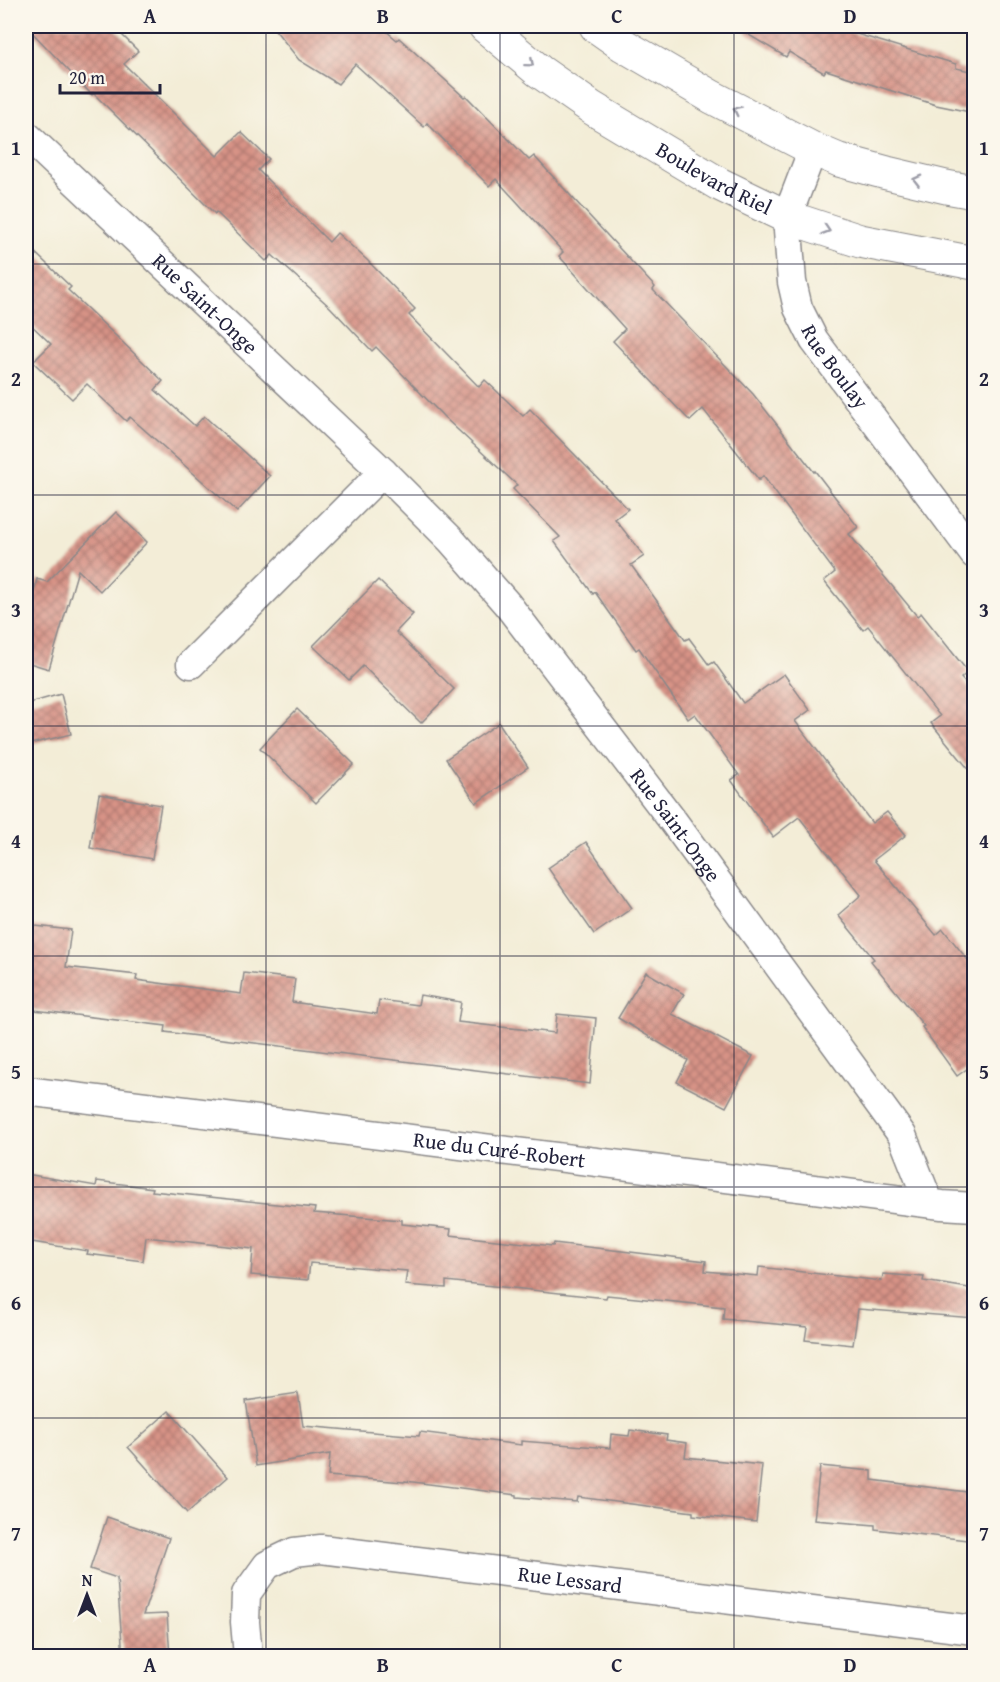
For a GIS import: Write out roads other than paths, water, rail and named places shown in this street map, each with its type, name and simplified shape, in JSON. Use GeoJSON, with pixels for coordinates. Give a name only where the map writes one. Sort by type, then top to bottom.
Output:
{"type":"FeatureCollection","features":[{"type":"Feature","properties":{"kind":"street","name":"Boulevard Riel"},"geometry":{"type":"LineString","coordinates":[[484,26],[539,71],[592,108],[719,184],[787,217],[860,241],[975,263]]}},
{"type":"Feature","properties":{"kind":"street"},"geometry":{"type":"LineString","coordinates":[[596,26],[623,45],[712,97],[813,149],[839,160],[887,173],[975,192]]}},
{"type":"Feature","properties":{"kind":"street","name":"Rue Saint-Onge"},"geometry":{"type":"LineString","coordinates":[[26,135],[383,472],[451,540],[507,604],[673,821],[902,1135],[929,1203]]}},
{"type":"Feature","properties":{"kind":"street","name":"Rue Boulay"},"geometry":{"type":"LineString","coordinates":[[813,149],[787,217],[792,282],[798,308],[814,340],[975,554]]}},
{"type":"Feature","properties":{"kind":"street"},"geometry":{"type":"LineString","coordinates":[[191,664],[383,472]]}},
{"type":"Feature","properties":{"kind":"street","name":"Rue du Curé-Robert"},"geometry":{"type":"LineString","coordinates":[[26,1092],[975,1207]]}},
{"type":"Feature","properties":{"kind":"street","name":"Rue Lessard"},"geometry":{"type":"LineString","coordinates":[[248,1656],[245,1622],[246,1594],[267,1565],[294,1552],[321,1549],[975,1630]]}}]}
